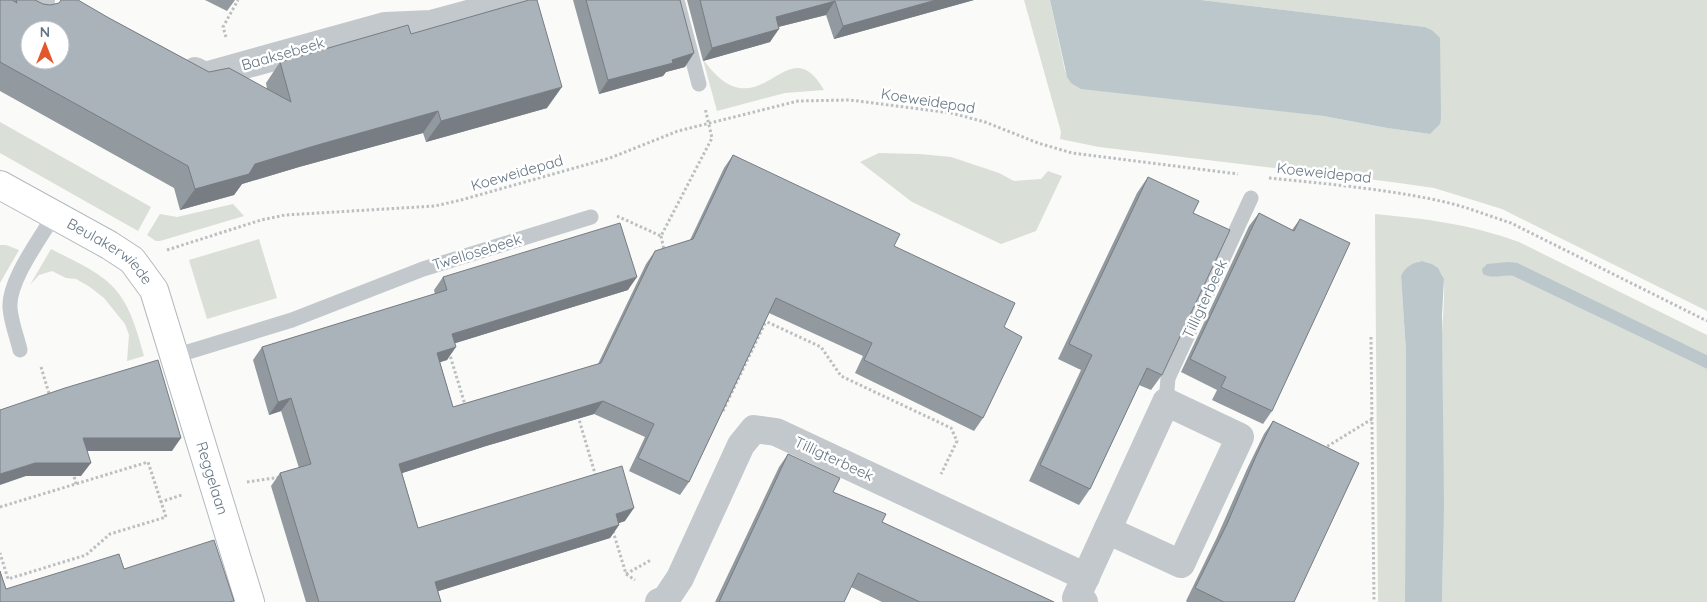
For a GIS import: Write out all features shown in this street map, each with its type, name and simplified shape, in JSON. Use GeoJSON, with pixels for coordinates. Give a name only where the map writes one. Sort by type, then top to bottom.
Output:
{"type":"FeatureCollection","features":[{"type":"Feature","properties":{"kind":"street"},"geometry":{"type":"LineString","coordinates":[[13,0],[35,12],[41,0]]}},
{"type":"Feature","properties":{"kind":"street","name":"Baaksebeek"},"geometry":{"type":"LineString","coordinates":[[171,58],[205,76],[385,26],[431,24],[481,5],[520,0]]}},
{"type":"Feature","properties":{"kind":"street","name":"Beulakerwiede"},"geometry":{"type":"LineString","coordinates":[[0,186],[132,260],[154,290],[175,356]]}},
{"type":"Feature","properties":{"kind":"street","name":"Reggelaan"},"geometry":{"type":"LineString","coordinates":[[175,356],[250,602]]}},
{"type":"Feature","properties":{"kind":"street"},"geometry":{"type":"LineString","coordinates":[[1107,530],[1181,564],[1240,437],[1166,402]]}},
{"type":"Feature","properties":{"kind":"street","name":"Tilligterbeek"},"geometry":{"type":"LineString","coordinates":[[664,601],[680,578],[741,444],[754,429],[776,432],[928,503],[1085,589],[1107,530],[1166,402]]}},
{"type":"Feature","properties":{"kind":"lane"},"geometry":{"type":"LineString","coordinates":[[676,0],[699,84]]}},
{"type":"Feature","properties":{"kind":"lane","name":"Tilligterbeek"},"geometry":{"type":"LineString","coordinates":[[1166,402],[1168,378],[1251,198]]}},
{"type":"Feature","properties":{"kind":"lane"},"geometry":{"type":"LineString","coordinates":[[20,350],[10,308],[14,282],[54,215]]}},
{"type":"Feature","properties":{"kind":"lane","name":"Twellosebeek"},"geometry":{"type":"LineString","coordinates":[[175,356],[292,320],[423,269],[591,217]]}},
{"type":"Feature","properties":{"kind":"path","name":"Koeweidepad"},"geometry":{"type":"LineString","coordinates":[[132,260],[261,220],[285,215],[435,206],[461,200],[610,158],[678,131],[798,101],[850,100],[969,117],[1072,153],[1242,174]]}},
{"type":"Feature","properties":{"kind":"path"},"geometry":{"type":"LineString","coordinates":[[667,259],[661,236],[712,138],[709,123]]}},
{"type":"Feature","properties":{"kind":"path","name":"Koeweidepad"},"geometry":{"type":"LineString","coordinates":[[1261,177],[1414,196],[1479,212],[1511,223],[1707,321]]}},
{"type":"Feature","properties":{"kind":"path"},"geometry":{"type":"LineString","coordinates":[[591,217],[612,214],[661,236]]}},
{"type":"Feature","properties":{"kind":"path"},"geometry":{"type":"LineString","coordinates":[[757,318],[821,347],[841,376],[951,428],[957,441],[928,503]]}},
{"type":"Feature","properties":{"kind":"path"},"geometry":{"type":"LineString","coordinates":[[1371,337],[1374,602]]}},
{"type":"Feature","properties":{"kind":"path"},"geometry":{"type":"LineString","coordinates":[[446,343],[467,409]]}},
{"type":"Feature","properties":{"kind":"path"},"geometry":{"type":"LineString","coordinates":[[40,364],[51,401]]}},
{"type":"Feature","properties":{"kind":"path"},"geometry":{"type":"LineString","coordinates":[[575,408],[598,482]]}},
{"type":"Feature","properties":{"kind":"path"},"geometry":{"type":"LineString","coordinates":[[1316,453],[1372,419]]}},
{"type":"Feature","properties":{"kind":"path"},"geometry":{"type":"LineString","coordinates":[[0,507],[148,462],[166,517],[110,534],[86,555],[8,579],[0,553]]}},
{"type":"Feature","properties":{"kind":"path"},"geometry":{"type":"LineString","coordinates":[[70,465],[76,484]]}},
{"type":"Feature","properties":{"kind":"path"},"geometry":{"type":"LineString","coordinates":[[214,486],[284,477]]}},
{"type":"Feature","properties":{"kind":"path"},"geometry":{"type":"LineString","coordinates":[[612,528],[626,574],[664,601]]}},
{"type":"Feature","properties":{"kind":"shaded area"},"geometry":{"type":"Polygon","coordinates":[[[1024,0],[1050,0],[1065,71],[1071,83],[1323,116],[1430,134],[1440,39],[1432,30],[1425,27],[1201,0],[1707,0],[1707,311],[1502,209],[1434,188],[1099,147],[1060,139],[1061,132],[1024,0]]]}},
{"type":"Feature","properties":{"kind":"shaded area"},"geometry":{"type":"Polygon","coordinates":[[[1050,0],[1201,0],[1425,27],[1432,30],[1440,38],[1440,124],[1430,134],[1323,116],[1081,89],[1071,83],[1067,77],[1050,0]]]}},
{"type":"Feature","properties":{"kind":"shaded area"},"geometry":{"type":"Polygon","coordinates":[[[703,60],[721,79],[735,87],[748,88],[761,85],[792,69],[802,69],[813,75],[824,90],[785,93],[717,111],[703,60]]]}},
{"type":"Feature","properties":{"kind":"shaded area"},"geometry":{"type":"Polygon","coordinates":[[[0,122],[151,207],[138,231],[0,153],[0,122]]]}},
{"type":"Feature","properties":{"kind":"shaded area"},"geometry":{"type":"Polygon","coordinates":[[[879,153],[951,157],[999,173],[1014,181],[1041,179],[1048,171],[1062,176],[1036,231],[1001,244],[912,202],[860,162],[879,153]]]}},
{"type":"Feature","properties":{"kind":"shaded area"},"geometry":{"type":"Polygon","coordinates":[[[233,204],[244,216],[160,241],[156,241],[147,235],[160,214],[177,217],[233,204]]]}},
{"type":"Feature","properties":{"kind":"shaded area"},"geometry":{"type":"Polygon","coordinates":[[[1375,214],[1448,223],[1519,242],[1707,335],[1707,355],[1518,263],[1499,263],[1484,266],[1502,275],[1513,276],[1707,369],[1707,602],[1442,602],[1442,338],[1444,281],[1436,267],[1427,262],[1419,261],[1401,276],[1406,352],[1405,602],[1378,602],[1375,214]]]}},
{"type":"Feature","properties":{"kind":"shaded area"},"geometry":{"type":"Polygon","coordinates":[[[259,239],[277,298],[207,319],[189,260],[259,239]]]}},
{"type":"Feature","properties":{"kind":"shaded area"},"geometry":{"type":"Polygon","coordinates":[[[0,245],[6,245],[19,250],[0,283],[0,245]]]}},
{"type":"Feature","properties":{"kind":"shaded area"},"geometry":{"type":"Polygon","coordinates":[[[51,249],[88,268],[113,287],[124,301],[131,316],[144,356],[127,361],[129,335],[125,324],[104,298],[90,287],[76,279],[66,278],[52,271],[39,275],[30,285],[51,249]]]}},
{"type":"Feature","properties":{"kind":"shaded area"},"geometry":{"type":"Polygon","coordinates":[[[1422,261],[1438,268],[1444,279],[1442,315],[1444,505],[1442,602],[1405,602],[1406,352],[1401,276],[1409,266],[1422,261]]]}},
{"type":"Feature","properties":{"kind":"shaded area"},"geometry":{"type":"Polygon","coordinates":[[[1518,263],[1707,355],[1707,369],[1513,276],[1493,277],[1483,274],[1482,269],[1487,264],[1518,263]]]}},
{"type":"Feature","properties":{"kind":"building"},"geometry":{"type":"Polygon","coordinates":[[[0,0],[12,0],[17,3],[16,0],[35,0],[50,5],[59,3],[61,0],[78,0],[209,72],[229,68],[291,102],[280,62],[408,25],[411,34],[529,0],[537,0],[562,87],[441,121],[438,111],[255,164],[249,174],[195,189],[188,166],[0,62],[0,0]]]}},
{"type":"Feature","properties":{"kind":"building"},"geometry":{"type":"Polygon","coordinates":[[[586,0],[680,0],[694,53],[672,60],[673,63],[608,80],[586,0]]]}},
{"type":"Feature","properties":{"kind":"building"},"geometry":{"type":"Polygon","coordinates":[[[700,0],[936,0],[843,26],[835,1],[776,17],[779,29],[712,48],[700,0]]]}},
{"type":"Feature","properties":{"kind":"building"},"geometry":{"type":"Polygon","coordinates":[[[733,155],[900,234],[894,246],[1015,303],[1004,327],[1022,337],[983,418],[864,360],[872,343],[776,298],[689,482],[638,458],[654,424],[603,401],[399,464],[418,528],[622,466],[634,508],[616,514],[619,525],[435,582],[441,602],[319,602],[280,473],[311,464],[291,398],[278,402],[262,347],[447,290],[443,277],[620,223],[637,277],[452,334],[456,347],[437,353],[453,407],[601,363],[655,251],[693,239],[733,155]]]}},
{"type":"Feature","properties":{"kind":"building"},"geometry":{"type":"Polygon","coordinates":[[[1148,177],[1199,201],[1193,213],[1230,230],[1162,375],[1147,368],[1090,489],[1040,465],[1092,355],[1069,344],[1148,177]]]}},
{"type":"Feature","properties":{"kind":"building"},"geometry":{"type":"Polygon","coordinates":[[[1259,213],[1294,231],[1300,219],[1350,243],[1272,411],[1221,387],[1226,377],[1190,359],[1259,213]]]}},
{"type":"Feature","properties":{"kind":"building"},"geometry":{"type":"Polygon","coordinates":[[[158,360],[181,438],[83,438],[91,463],[35,463],[0,474],[0,410],[158,360]]]}},
{"type":"Feature","properties":{"kind":"building"},"geometry":{"type":"Polygon","coordinates":[[[1273,421],[1359,463],[1294,602],[1224,602],[1195,588],[1227,524],[1273,421]]]}},
{"type":"Feature","properties":{"kind":"building"},"geometry":{"type":"Polygon","coordinates":[[[788,454],[840,478],[833,492],[886,514],[882,522],[1054,602],[920,602],[858,573],[844,602],[719,602],[788,454]]]}},
{"type":"Feature","properties":{"kind":"building"},"geometry":{"type":"Polygon","coordinates":[[[214,540],[234,601],[0,602],[0,571],[6,589],[119,554],[124,569],[214,540]]]}}]}
